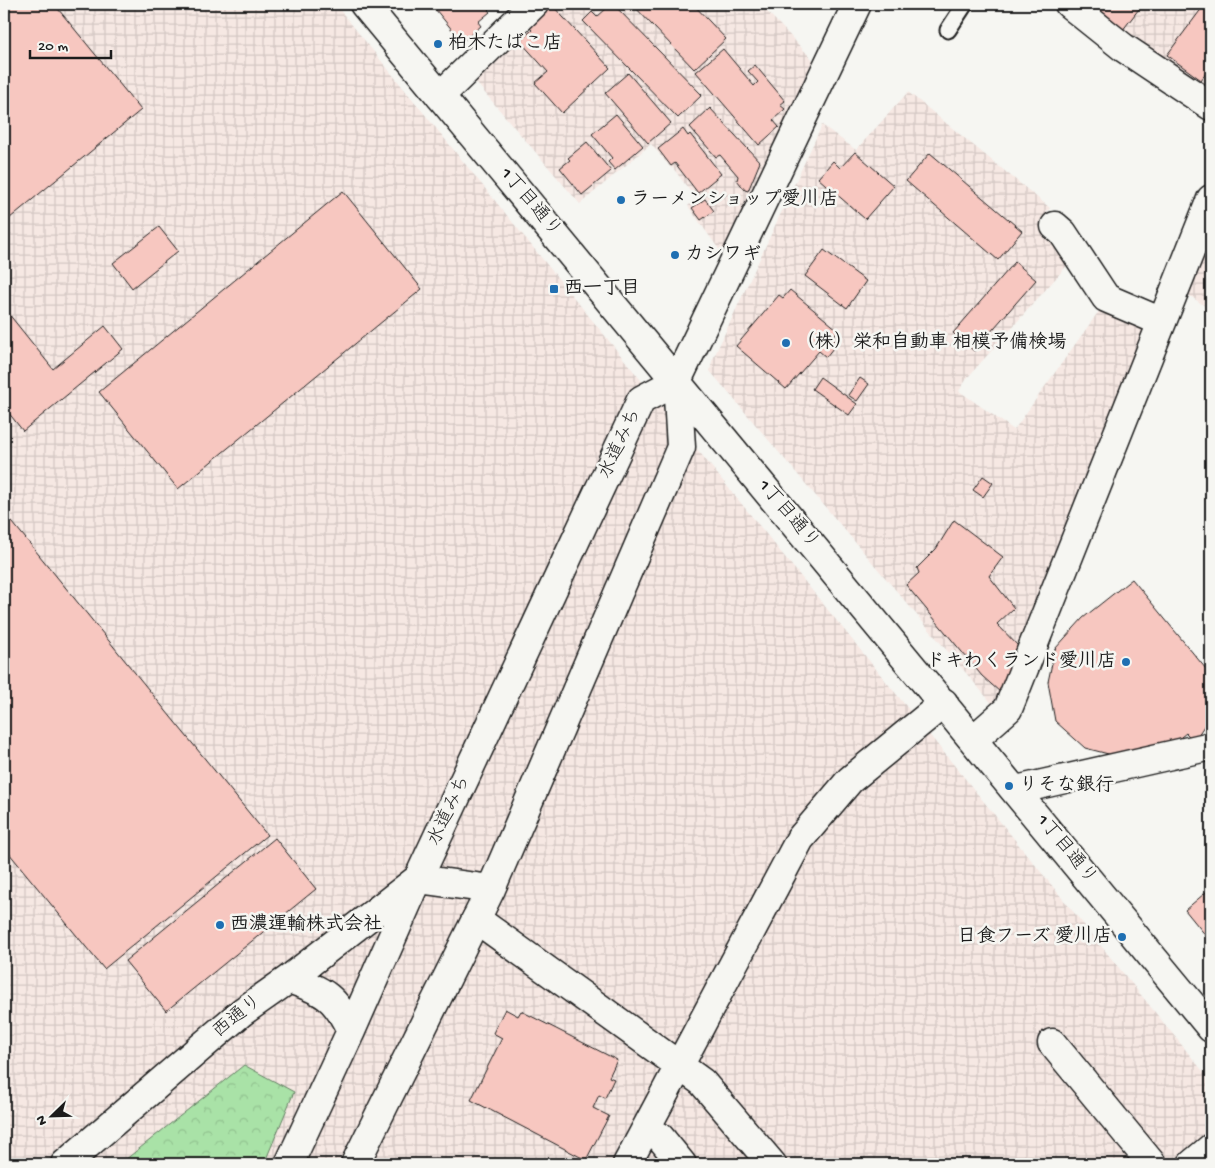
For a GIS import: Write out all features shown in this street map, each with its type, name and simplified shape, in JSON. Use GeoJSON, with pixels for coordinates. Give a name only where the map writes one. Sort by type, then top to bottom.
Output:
{"type":"FeatureCollection","features":[{"type":"Feature","properties":{"kind":"street","name":"1丁目通り"},"geometry":{"type":"LineString","coordinates":[[364,4],[974,739],[1211,1028]]}},
{"type":"Feature","properties":{"kind":"street"},"geometry":{"type":"LineString","coordinates":[[440,96],[534,4]]}},
{"type":"Feature","properties":{"kind":"street"},"geometry":{"type":"LineString","coordinates":[[1069,4],[1124,48],[1211,106]]}},
{"type":"Feature","properties":{"kind":"street"},"geometry":{"type":"LineString","coordinates":[[355,1164],[491,889],[681,447],[677,381],[849,8]]}},
{"type":"Feature","properties":{"kind":"street"},"geometry":{"type":"LineString","coordinates":[[974,739],[1008,709],[1211,199]]}},
{"type":"Feature","properties":{"kind":"street"},"geometry":{"type":"LineString","coordinates":[[1055,226],[1063,233],[1106,298],[1162,322]]}},
{"type":"Feature","properties":{"kind":"street","name":"水道みち"},"geometry":{"type":"LineString","coordinates":[[289,1164],[352,1031],[418,879],[641,400],[677,381]]}},
{"type":"Feature","properties":{"kind":"street"},"geometry":{"type":"LineString","coordinates":[[627,1164],[800,839],[850,780],[944,703]]}},
{"type":"Feature","properties":{"kind":"street"},"geometry":{"type":"LineString","coordinates":[[1016,790],[1211,746]]}},
{"type":"Feature","properties":{"kind":"street"},"geometry":{"type":"LineString","coordinates":[[418,879],[491,889]]}},
{"type":"Feature","properties":{"kind":"street","name":"西通り"},"geometry":{"type":"LineString","coordinates":[[65,1164],[242,1012],[289,979],[418,879]]}},
{"type":"Feature","properties":{"kind":"street"},"geometry":{"type":"LineString","coordinates":[[476,919],[702,1082],[772,1164]]}},
{"type":"Feature","properties":{"kind":"street"},"geometry":{"type":"LineString","coordinates":[[289,979],[316,988],[329,998],[341,1009],[352,1031]]}},
{"type":"Feature","properties":{"kind":"street"},"geometry":{"type":"LineString","coordinates":[[1052,1043],[1084,1098],[1152,1164]]}},
{"type":"Feature","properties":{"kind":"street"},"geometry":{"type":"LineString","coordinates":[[646,1129],[660,1137],[682,1164]]}},
{"type":"Feature","properties":{"kind":"street"},"geometry":{"type":"LineString","coordinates":[[1192,1164],[1211,1148]]}},
{"type":"Feature","properties":{"kind":"lane"},"geometry":{"type":"LineString","coordinates":[[948,30],[965,4]]}},
{"type":"Feature","properties":{"kind":"shaded area"},"geometry":{"type":"Polygon","coordinates":[[[4,4],[335,4],[1211,1081],[1211,1164],[4,1164],[4,4]]]}},
{"type":"Feature","properties":{"kind":"shaded area"},"geometry":{"type":"Polygon","coordinates":[[[543,4],[760,4],[813,60],[723,255],[688,206],[696,199],[673,168],[651,144],[580,204],[472,78],[543,4]]]}},
{"type":"Feature","properties":{"kind":"shaded area"},"geometry":{"type":"Polygon","coordinates":[[[1078,4],[1211,4],[1211,100],[1078,4]]]}},
{"type":"Feature","properties":{"kind":"shaded area"},"geometry":{"type":"Polygon","coordinates":[[[908,92],[1050,208],[1040,221],[1071,261],[968,377],[959,391],[1014,430],[1104,304],[1148,324],[1000,703],[994,706],[710,371],[712,361],[822,125],[856,150],[908,92]]]}},
{"type":"Feature","properties":{"kind":"shaded area"},"geometry":{"type":"Polygon","coordinates":[[[1211,220],[1211,310],[1184,292],[1211,220]]]}},
{"type":"Feature","properties":{"kind":"green space"},"geometry":{"type":"Polygon","coordinates":[[[244,1065],[294,1092],[264,1164],[120,1164],[244,1065]]]}},
{"type":"Feature","properties":{"kind":"building"},"geometry":{"type":"Polygon","coordinates":[[[4,4],[54,4],[141,110],[4,223],[4,4]]]}},
{"type":"Feature","properties":{"kind":"building"},"geometry":{"type":"Polygon","coordinates":[[[431,4],[487,4],[490,12],[478,22],[481,26],[462,42],[431,4]]]}},
{"type":"Feature","properties":{"kind":"building"},"geometry":{"type":"Polygon","coordinates":[[[603,4],[613,4],[702,95],[678,118],[583,21],[592,12],[597,17],[607,8],[603,4]]]}},
{"type":"Feature","properties":{"kind":"building"},"geometry":{"type":"Polygon","coordinates":[[[632,4],[693,4],[726,39],[694,69],[632,4]]]}},
{"type":"Feature","properties":{"kind":"building"},"geometry":{"type":"Polygon","coordinates":[[[1088,4],[1141,4],[1142,5],[1122,31],[1088,4]]]}},
{"type":"Feature","properties":{"kind":"building"},"geometry":{"type":"Polygon","coordinates":[[[1205,4],[1211,4],[1211,66],[1201,80],[1167,55],[1205,4]]]}},
{"type":"Feature","properties":{"kind":"building"},"geometry":{"type":"Polygon","coordinates":[[[552,5],[610,68],[562,113],[535,83],[548,72],[520,41],[532,30],[528,26],[552,5]]]}},
{"type":"Feature","properties":{"kind":"building"},"geometry":{"type":"Polygon","coordinates":[[[723,49],[754,86],[758,82],[748,71],[755,65],[785,101],[780,105],[785,109],[773,120],[779,127],[759,145],[696,72],[723,49]]]}},
{"type":"Feature","properties":{"kind":"building"},"geometry":{"type":"Polygon","coordinates":[[[628,73],[671,123],[648,143],[605,93],[628,73]]]}},
{"type":"Feature","properties":{"kind":"building"},"geometry":{"type":"Polygon","coordinates":[[[710,108],[760,162],[748,191],[737,180],[738,176],[720,155],[716,157],[690,127],[710,108]]]}},
{"type":"Feature","properties":{"kind":"building"},"geometry":{"type":"Polygon","coordinates":[[[616,114],[643,146],[615,170],[608,162],[612,158],[592,134],[616,114]]]}},
{"type":"Feature","properties":{"kind":"building"},"geometry":{"type":"Polygon","coordinates":[[[683,129],[688,136],[690,134],[721,174],[698,193],[675,163],[671,166],[658,149],[683,129]]]}},
{"type":"Feature","properties":{"kind":"building"},"geometry":{"type":"Polygon","coordinates":[[[587,142],[611,171],[582,195],[560,168],[570,160],[568,158],[587,142]]]}},
{"type":"Feature","properties":{"kind":"building"},"geometry":{"type":"Polygon","coordinates":[[[855,152],[894,186],[865,219],[818,178],[833,161],[840,168],[855,152]]]}},
{"type":"Feature","properties":{"kind":"building"},"geometry":{"type":"Polygon","coordinates":[[[930,153],[1022,231],[998,260],[906,181],[930,153]]]}},
{"type":"Feature","properties":{"kind":"building"},"geometry":{"type":"Polygon","coordinates":[[[343,191],[422,289],[178,489],[99,392],[343,191]]]}},
{"type":"Feature","properties":{"kind":"building"},"geometry":{"type":"Polygon","coordinates":[[[705,199],[714,211],[701,220],[692,208],[705,199]]]}},
{"type":"Feature","properties":{"kind":"building"},"geometry":{"type":"Polygon","coordinates":[[[159,227],[178,251],[132,288],[113,263],[159,227]]]}},
{"type":"Feature","properties":{"kind":"building"},"geometry":{"type":"Polygon","coordinates":[[[824,250],[866,281],[847,308],[805,276],[824,250]]]}},
{"type":"Feature","properties":{"kind":"building"},"geometry":{"type":"Polygon","coordinates":[[[1015,262],[1036,280],[974,351],[953,333],[1015,262]]]}},
{"type":"Feature","properties":{"kind":"building"},"geometry":{"type":"Polygon","coordinates":[[[790,290],[838,330],[832,338],[837,343],[826,357],[819,351],[786,389],[736,346],[779,295],[783,298],[790,290]]]}},
{"type":"Feature","properties":{"kind":"building"},"geometry":{"type":"Polygon","coordinates":[[[4,308],[53,369],[105,326],[123,349],[23,431],[4,407],[4,308]]]}},
{"type":"Feature","properties":{"kind":"building"},"geometry":{"type":"Polygon","coordinates":[[[820,377],[857,404],[849,415],[812,389],[820,377]]]}},
{"type":"Feature","properties":{"kind":"building"},"geometry":{"type":"Polygon","coordinates":[[[860,378],[869,384],[857,401],[848,395],[860,378]]]}},
{"type":"Feature","properties":{"kind":"building"},"geometry":{"type":"Polygon","coordinates":[[[983,476],[993,483],[983,497],[973,490],[983,476]]]}},
{"type":"Feature","properties":{"kind":"building"},"geometry":{"type":"Polygon","coordinates":[[[4,512],[267,835],[104,969],[4,847],[4,512]]]}},
{"type":"Feature","properties":{"kind":"building"},"geometry":{"type":"Polygon","coordinates":[[[954,520],[1003,557],[989,576],[1014,608],[997,624],[1020,648],[1007,663],[1012,668],[1000,692],[982,676],[906,585],[919,573],[917,568],[936,549],[954,520]]]}},
{"type":"Feature","properties":{"kind":"building","name":"ドキわくランド愛川店"},"geometry":{"type":"Polygon","coordinates":[[[1132,579],[1211,675],[1211,730],[1206,723],[1194,741],[1186,733],[1176,741],[1124,758],[1085,748],[1055,721],[1048,682],[1055,649],[1083,618],[1132,579]]]}},
{"type":"Feature","properties":{"kind":"building","name":"西濃運輸株式会社"},"geometry":{"type":"Polygon","coordinates":[[[275,838],[316,889],[166,1011],[125,961],[275,838]]]}},
{"type":"Feature","properties":{"kind":"building"},"geometry":{"type":"Polygon","coordinates":[[[1211,888],[1211,942],[1185,910],[1211,888]]]}},
{"type":"Feature","properties":{"kind":"building"},"geometry":{"type":"Polygon","coordinates":[[[505,1009],[518,1016],[521,1011],[617,1060],[609,1077],[614,1079],[605,1098],[599,1095],[593,1108],[609,1116],[586,1160],[471,1100],[502,1038],[493,1033],[505,1009]]]}},
{"type":"Feature","properties":{"kind":"place","name":"柏木たばこ店"},"geometry":{"type":"Point","coordinates":[438,44]}},
{"type":"Feature","properties":{"kind":"place","name":"ラーメンショップ愛川店"},"geometry":{"type":"Point","coordinates":[621,200]}},
{"type":"Feature","properties":{"kind":"place","name":"カシワギ"},"geometry":{"type":"Point","coordinates":[675,255]}},
{"type":"Feature","properties":{"kind":"place","name":"西一丁目"},"geometry":{"type":"Point","coordinates":[554,289]}},
{"type":"Feature","properties":{"kind":"place","name":"（株）栄和自動車 相模予備検場"},"geometry":{"type":"Point","coordinates":[786,343]}},
{"type":"Feature","properties":{"kind":"place","name":"ドキわくランド愛川店"},"geometry":{"type":"Point","coordinates":[1126,662]}},
{"type":"Feature","properties":{"kind":"place","name":"りそな銀行"},"geometry":{"type":"Point","coordinates":[1009,786]}},
{"type":"Feature","properties":{"kind":"place","name":"西濃運輸株式会社"},"geometry":{"type":"Point","coordinates":[220,925]}},
{"type":"Feature","properties":{"kind":"place","name":"日食フーズ 愛川店"},"geometry":{"type":"Point","coordinates":[1122,937]}}]}
